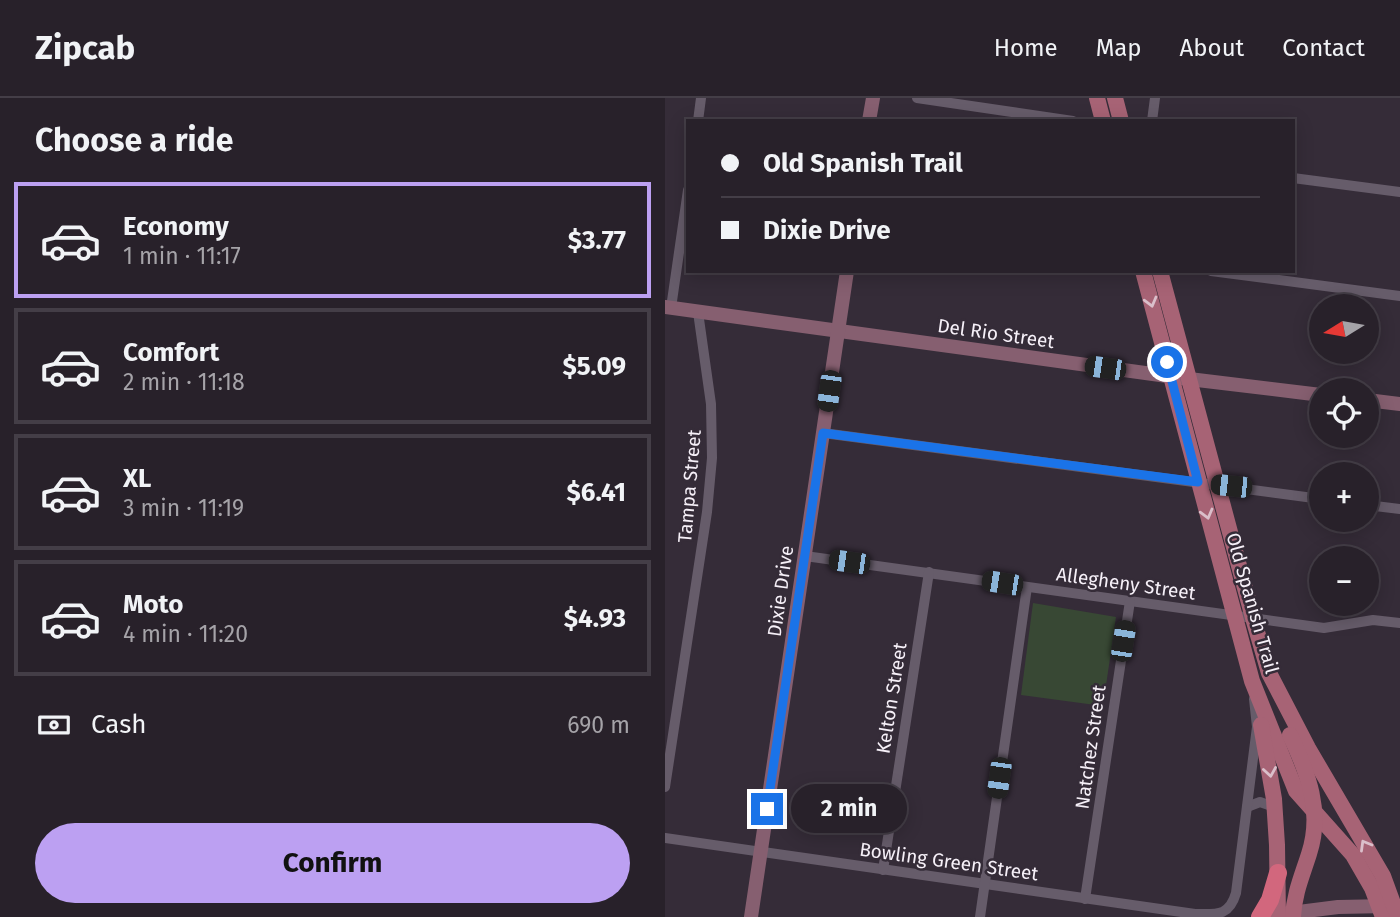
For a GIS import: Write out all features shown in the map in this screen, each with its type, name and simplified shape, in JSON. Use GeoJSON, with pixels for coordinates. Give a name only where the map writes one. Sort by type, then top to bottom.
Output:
{"type":"FeatureCollection","features":[{"type":"Feature","properties":{"kind":"highway"},"geometry":{"type":"LineString","coordinates":[[1278,873],[1271,900],[1278,916]]}},
{"type":"Feature","properties":{"kind":"main road"},"geometry":{"type":"LineString","coordinates":[[1097,98],[1102,119]]}},
{"type":"Feature","properties":{"kind":"main road"},"geometry":{"type":"LineString","coordinates":[[1115,98],[1119,119]]}},
{"type":"Feature","properties":{"kind":"main road","name":"Old Spanish Trail"},"geometry":{"type":"LineString","coordinates":[[1144,273],[1252,681],[1296,791],[1353,855],[1391,910]]}},
{"type":"Feature","properties":{"kind":"main road","name":"Old Spanish Trail"},"geometry":{"type":"LineString","coordinates":[[1161,273],[1269,673],[1308,748],[1383,876],[1391,910]]}},
{"type":"Feature","properties":{"kind":"main road"},"geometry":{"type":"LineString","coordinates":[[1269,673],[1278,709],[1310,783],[1315,813],[1312,841],[1295,892],[1278,916]]}},
{"type":"Feature","properties":{"kind":"main road"},"geometry":{"type":"LineString","coordinates":[[1252,681],[1268,760],[1278,873]]}},
{"type":"Feature","properties":{"kind":"street"},"geometry":{"type":"LineString","coordinates":[[698,119],[701,98]]}},
{"type":"Feature","properties":{"kind":"street"},"geometry":{"type":"LineString","coordinates":[[869,119],[873,98]]}},
{"type":"Feature","properties":{"kind":"street"},"geometry":{"type":"LineString","coordinates":[[917,98],[1059,119]]}},
{"type":"Feature","properties":{"kind":"street"},"geometry":{"type":"LineString","coordinates":[[1152,119],[1155,98]]}},
{"type":"Feature","properties":{"kind":"street"},"geometry":{"type":"LineString","coordinates":[[1295,178],[1400,192]]}},
{"type":"Feature","properties":{"kind":"street"},"geometry":{"type":"LineString","coordinates":[[668,308],[686,202]]}},
{"type":"Feature","properties":{"kind":"street","name":"Dixie Drive"},"geometry":{"type":"LineString","coordinates":[[751,917],[847,273]]}},
{"type":"Feature","properties":{"kind":"street"},"geometry":{"type":"LineString","coordinates":[[1226,273],[1400,296]]}},
{"type":"Feature","properties":{"kind":"street","name":"Del Rio Street"},"geometry":{"type":"LineString","coordinates":[[668,308],[1309,394]]}},
{"type":"Feature","properties":{"kind":"street","name":"Tampa Street"},"geometry":{"type":"LineString","coordinates":[[665,787],[707,512],[712,458],[711,404],[698,312]]}},
{"type":"Feature","properties":{"kind":"street"},"geometry":{"type":"LineString","coordinates":[[1379,401],[1400,404]]}},
{"type":"Feature","properties":{"kind":"street"},"geometry":{"type":"LineString","coordinates":[[823,433],[1309,497]]}},
{"type":"Feature","properties":{"kind":"street"},"geometry":{"type":"LineString","coordinates":[[1379,506],[1400,509]]}},
{"type":"Feature","properties":{"kind":"street","name":"Allegheny Street"},"geometry":{"type":"LineString","coordinates":[[805,556],[1324,628],[1373,621],[1400,622]]}},
{"type":"Feature","properties":{"kind":"street","name":"Kelton Street"},"geometry":{"type":"LineString","coordinates":[[883,870],[929,572]]}},
{"type":"Feature","properties":{"kind":"street"},"geometry":{"type":"LineString","coordinates":[[979,917],[1027,587]]}},
{"type":"Feature","properties":{"kind":"street","name":"Natchez Street"},"geometry":{"type":"LineString","coordinates":[[1085,899],[1130,601]]}},
{"type":"Feature","properties":{"kind":"street"},"geometry":{"type":"LineString","coordinates":[[1252,681],[1257,727],[1247,807],[1260,802],[1274,807]]}},
{"type":"Feature","properties":{"kind":"street","name":"Bowling Green Street"},"geometry":{"type":"LineString","coordinates":[[665,838],[1195,914],[1220,913],[1228,910],[1236,892],[1247,807]]}},
{"type":"Feature","properties":{"kind":"street"},"geometry":{"type":"LineString","coordinates":[[1278,916],[1338,907],[1391,910]]}},
{"type":"Feature","properties":{"kind":"green space"},"geometry":{"type":"Polygon","coordinates":[[[1033,603],[1116,617],[1103,706],[1021,695],[1033,603]]]}},
{"type":"Feature","properties":{"kind":"route"},"geometry":{"type":"LineString","coordinates":[[767,809],[823,433],[1198,482],[1167,362]]}}]}
